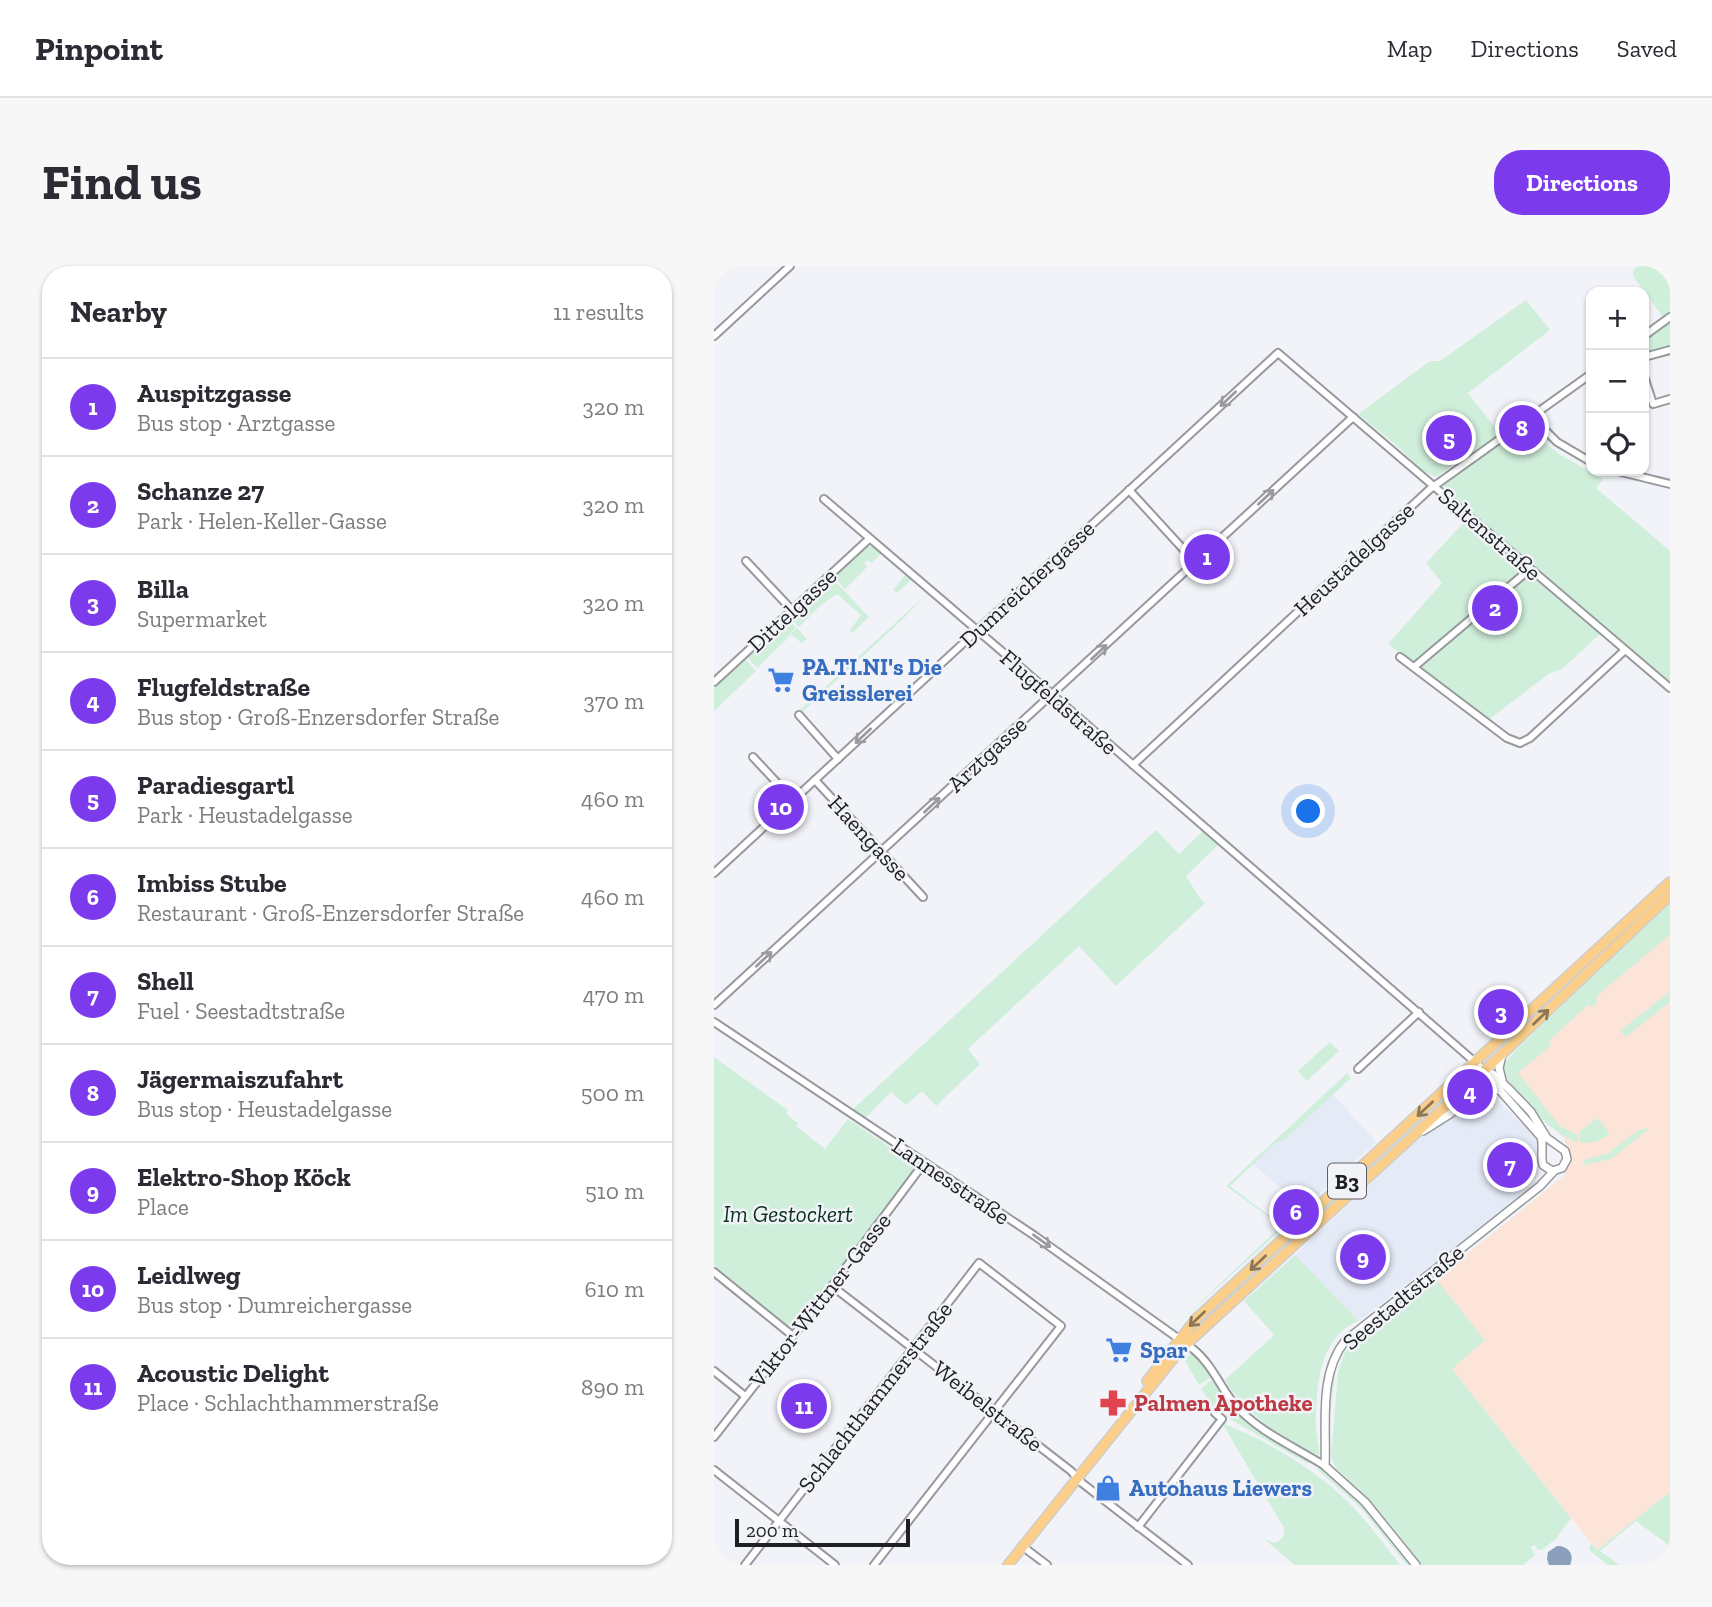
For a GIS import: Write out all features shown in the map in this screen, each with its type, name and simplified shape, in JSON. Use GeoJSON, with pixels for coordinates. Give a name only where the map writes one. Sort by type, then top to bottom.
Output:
{"type":"FeatureCollection","features":[{"type":"Feature","properties":{"kind":"main road","name":"B3"},"geometry":{"type":"LineString","coordinates":[[1008,1565],[1106,1440],[1126,1409],[1203,1313],[1670,882]]}},
{"type":"Feature","properties":{"kind":"main road","name":"B3"},"geometry":{"type":"LineString","coordinates":[[1182,1342],[1484,1071],[1670,895]]}},
{"type":"Feature","properties":{"kind":"street"},"geometry":{"type":"LineString","coordinates":[[714,336],[790,266]]}},
{"type":"Feature","properties":{"kind":"street"},"geometry":{"type":"LineString","coordinates":[[1649,332],[1670,317]]}},
{"type":"Feature","properties":{"kind":"street"},"geometry":{"type":"LineString","coordinates":[[1649,356],[1670,350]]}},
{"type":"Feature","properties":{"kind":"street","name":"Saltenstraße"},"geometry":{"type":"LineString","coordinates":[[1278,352],[1670,688]]}},
{"type":"Feature","properties":{"kind":"street","name":"Dumreichergasse"},"geometry":{"type":"LineString","coordinates":[[714,873],[1278,352]]}},
{"type":"Feature","properties":{"kind":"street","name":"Heustadelgasse"},"geometry":{"type":"LineString","coordinates":[[1133,765],[1435,485],[1586,378]]}},
{"type":"Feature","properties":{"kind":"street"},"geometry":{"type":"LineString","coordinates":[[1649,392],[1653,404],[1670,398]]}},
{"type":"Feature","properties":{"kind":"street","name":"Arztgasse"},"geometry":{"type":"LineString","coordinates":[[714,1005],[1353,416]]}},
{"type":"Feature","properties":{"kind":"street"},"geometry":{"type":"LineString","coordinates":[[1532,417],[1557,442],[1586,459]]}},
{"type":"Feature","properties":{"kind":"street"},"geometry":{"type":"LineString","coordinates":[[1637,476],[1670,484]]}},
{"type":"Feature","properties":{"kind":"street"},"geometry":{"type":"LineString","coordinates":[[1129,490],[1195,562]]}},
{"type":"Feature","properties":{"kind":"street","name":"Flugfeldstraße"},"geometry":{"type":"LineString","coordinates":[[824,499],[1484,1071]]}},
{"type":"Feature","properties":{"kind":"street","name":"Dittelgasse"},"geometry":{"type":"LineString","coordinates":[[714,682],[869,538]]}},
{"type":"Feature","properties":{"kind":"street"},"geometry":{"type":"LineString","coordinates":[[746,561],[792,610]]}},
{"type":"Feature","properties":{"kind":"street"},"geometry":{"type":"LineString","coordinates":[[1414,667],[1530,569]]}},
{"type":"Feature","properties":{"kind":"street"},"geometry":{"type":"LineString","coordinates":[[1399,657],[1507,738],[1520,743],[1530,738],[1625,650]]}},
{"type":"Feature","properties":{"kind":"street"},"geometry":{"type":"LineString","coordinates":[[714,669],[720,676]]}},
{"type":"Feature","properties":{"kind":"street"},"geometry":{"type":"LineString","coordinates":[[799,716],[838,759]]}},
{"type":"Feature","properties":{"kind":"street"},"geometry":{"type":"LineString","coordinates":[[753,757],[793,800]]}},
{"type":"Feature","properties":{"kind":"street","name":"Haengasse"},"geometry":{"type":"LineString","coordinates":[[816,780],[923,897]]}},
{"type":"Feature","properties":{"kind":"street"},"geometry":{"type":"LineString","coordinates":[[1358,1069],[1419,1013]]}},
{"type":"Feature","properties":{"kind":"street","name":"Lannesstraße"},"geometry":{"type":"LineString","coordinates":[[714,1022],[1035,1236],[1182,1342],[1207,1363],[1234,1404],[1247,1417],[1325,1466]]}},
{"type":"Feature","properties":{"kind":"street"},"geometry":{"type":"LineString","coordinates":[[1503,1052],[1499,1073],[1508,1089]]}},
{"type":"Feature","properties":{"kind":"street"},"geometry":{"type":"LineString","coordinates":[[1484,1071],[1493,1074],[1531,1112],[1547,1138],[1565,1151],[1567,1159],[1562,1168],[1554,1171],[1545,1166],[1542,1154],[1544,1147],[1534,1127],[1498,1090],[1484,1071]]}},
{"type":"Feature","properties":{"kind":"street"},"geometry":{"type":"LineString","coordinates":[[1396,1150],[1450,1114],[1480,1089],[1488,1087],[1498,1090]]}},
{"type":"Feature","properties":{"kind":"street"},"geometry":{"type":"LineString","coordinates":[[1542,1154],[1546,1148],[1557,1145]]}},
{"type":"Feature","properties":{"kind":"street","name":"Viktor-Wittner-Gasse"},"geometry":{"type":"LineString","coordinates":[[714,1437],[924,1163]]}},
{"type":"Feature","properties":{"kind":"street","name":"Seestadtstraße"},"geometry":{"type":"LineString","coordinates":[[1534,1190],[1545,1166]]}},
{"type":"Feature","properties":{"kind":"street","name":"Seestadtstraße"},"geometry":{"type":"LineString","coordinates":[[1325,1466],[1324,1428],[1332,1363],[1345,1341],[1534,1190],[1554,1171]]}},
{"type":"Feature","properties":{"kind":"street","name":"Schlachthammerstraße"},"geometry":{"type":"LineString","coordinates":[[745,1565],[979,1263],[1061,1326],[994,1411]]}},
{"type":"Feature","properties":{"kind":"street"},"geometry":{"type":"LineString","coordinates":[[714,1272],[793,1336]]}},
{"type":"Feature","properties":{"kind":"street","name":"Weibelstraße"},"geometry":{"type":"LineString","coordinates":[[832,1286],[1072,1471],[1076,1477],[1188,1565]]}},
{"type":"Feature","properties":{"kind":"street"},"geometry":{"type":"LineString","coordinates":[[714,1371],[745,1396]]}},
{"type":"Feature","properties":{"kind":"street"},"geometry":{"type":"LineString","coordinates":[[874,1565],[994,1411]]}},
{"type":"Feature","properties":{"kind":"street"},"geometry":{"type":"LineString","coordinates":[[1138,1527],[1222,1419],[1215,1413]]}},
{"type":"Feature","properties":{"kind":"street"},"geometry":{"type":"LineString","coordinates":[[1325,1466],[1365,1502],[1416,1565]]}},
{"type":"Feature","properties":{"kind":"street"},"geometry":{"type":"LineString","coordinates":[[714,1470],[835,1565]]}},
{"type":"Feature","properties":{"kind":"street"},"geometry":{"type":"LineString","coordinates":[[1022,1546],[1047,1565]]}},
{"type":"Feature","properties":{"kind":"shaded area"},"geometry":{"type":"Polygon","coordinates":[[[1670,925],[1670,1492],[1597,1550],[1452,1369],[1436,1279],[1565,1175],[1565,1139],[1505,1078],[1670,925]]]}},
{"type":"Feature","properties":{"kind":"shaded area"},"geometry":{"type":"Polygon","coordinates":[[[1333,1094],[1376,1142],[1287,1223],[1284,1221],[1300,1205],[1253,1164],[1276,1143],[1284,1140],[1333,1094]]]}},
{"type":"Feature","properties":{"kind":"shaded area"},"geometry":{"type":"Polygon","coordinates":[[[1480,1094],[1490,1094],[1533,1133],[1540,1145],[1536,1156],[1539,1174],[1517,1198],[1359,1321],[1295,1255],[1415,1142],[1480,1094]]]}},
{"type":"Feature","properties":{"kind":"green space"},"geometry":{"type":"Polygon","coordinates":[[[1639,266],[1670,266],[1670,311],[1649,328],[1662,316],[1649,298],[1649,287],[1641,287],[1633,276],[1633,270],[1639,266]]]}},
{"type":"Feature","properties":{"kind":"green space"},"geometry":{"type":"Polygon","coordinates":[[[1526,300],[1550,330],[1468,393],[1499,433],[1586,372],[1586,375],[1436,477],[1423,471],[1358,414],[1430,361],[1440,361],[1526,300]]]}},
{"type":"Feature","properties":{"kind":"green space"},"geometry":{"type":"Polygon","coordinates":[[[1670,319],[1670,346],[1649,352],[1649,334],[1670,319]]]}},
{"type":"Feature","properties":{"kind":"green space"},"geometry":{"type":"Polygon","coordinates":[[[1521,429],[1532,432],[1559,454],[1586,469],[1586,476],[1603,479],[1596,488],[1670,551],[1670,684],[1444,490],[1444,483],[1521,429]]]}},
{"type":"Feature","properties":{"kind":"green space"},"geometry":{"type":"Polygon","coordinates":[[[1467,519],[1600,634],[1562,669],[1550,673],[1488,720],[1388,644],[1442,583],[1426,563],[1467,519]]]}},
{"type":"Feature","properties":{"kind":"green space"},"geometry":{"type":"Polygon","coordinates":[[[868,546],[877,548],[912,579],[897,593],[893,590],[905,575],[881,554],[871,563],[868,560],[864,563],[867,567],[845,589],[834,577],[868,546]]]}},
{"type":"Feature","properties":{"kind":"green space"},"geometry":{"type":"Polygon","coordinates":[[[832,578],[869,617],[852,633],[850,630],[861,615],[837,594],[821,605],[799,627],[790,617],[832,578]]]}},
{"type":"Feature","properties":{"kind":"green space"},"geometry":{"type":"Polygon","coordinates":[[[928,593],[800,714],[798,712],[928,593]]]}},
{"type":"Feature","properties":{"kind":"green space"},"geometry":{"type":"Polygon","coordinates":[[[788,619],[796,628],[766,657],[797,628],[807,639],[802,643],[791,635],[757,668],[747,657],[788,619]]]}},
{"type":"Feature","properties":{"kind":"green space"},"geometry":{"type":"Polygon","coordinates":[[[745,659],[756,671],[714,711],[714,688],[745,659]]]}},
{"type":"Feature","properties":{"kind":"green space"},"geometry":{"type":"Polygon","coordinates":[[[1156,830],[1179,854],[1203,831],[1219,844],[1186,876],[1205,903],[1116,986],[1079,946],[968,1049],[980,1064],[936,1106],[922,1091],[906,1105],[891,1092],[864,1119],[851,1111],[1156,830]]]}},
{"type":"Feature","properties":{"kind":"green space"},"geometry":{"type":"Polygon","coordinates":[[[1670,901],[1670,935],[1596,997],[1598,1001],[1592,1007],[1588,1005],[1550,1040],[1551,1045],[1518,1073],[1560,1126],[1578,1135],[1578,1142],[1568,1138],[1533,1111],[1513,1087],[1502,1066],[1670,901]]]}},
{"type":"Feature","properties":{"kind":"green space"},"geometry":{"type":"Polygon","coordinates":[[[1670,991],[1670,1002],[1626,1037],[1620,1031],[1670,991]]]}},
{"type":"Feature","properties":{"kind":"green space"},"geometry":{"type":"Polygon","coordinates":[[[1330,1042],[1339,1051],[1307,1081],[1298,1071],[1330,1042]]]}},
{"type":"Feature","properties":{"kind":"green space","name":"Im Gestockert"},"geometry":{"type":"Polygon","coordinates":[[[714,1057],[788,1110],[786,1114],[798,1123],[796,1126],[825,1149],[848,1119],[918,1166],[792,1331],[714,1265],[714,1057]]]}},
{"type":"Feature","properties":{"kind":"green space"},"geometry":{"type":"Polygon","coordinates":[[[1469,1072],[1471,1074],[1196,1330],[1232,1290],[1469,1072]]]}},
{"type":"Feature","properties":{"kind":"green space"},"geometry":{"type":"Polygon","coordinates":[[[1347,1073],[1351,1078],[1230,1186],[1284,1227],[1171,1330],[1281,1226],[1226,1186],[1347,1073]]]}},
{"type":"Feature","properties":{"kind":"green space"},"geometry":{"type":"Polygon","coordinates":[[[1598,1118],[1610,1134],[1596,1142],[1580,1143],[1579,1132],[1598,1118]]]}},
{"type":"Feature","properties":{"kind":"green space"},"geometry":{"type":"Polygon","coordinates":[[[1640,1129],[1649,1129],[1611,1159],[1584,1165],[1584,1160],[1608,1153],[1640,1129]]]}},
{"type":"Feature","properties":{"kind":"green space"},"geometry":{"type":"Polygon","coordinates":[[[1533,1195],[1534,1197],[1348,1345],[1336,1367],[1328,1431],[1335,1364],[1345,1345],[1533,1195]]]}},
{"type":"Feature","properties":{"kind":"green space"},"geometry":{"type":"Polygon","coordinates":[[[1295,1255],[1359,1321],[1345,1328],[1335,1339],[1322,1366],[1316,1412],[1319,1455],[1266,1425],[1243,1403],[1225,1380],[1274,1335],[1244,1301],[1295,1255]]]}},
{"type":"Feature","properties":{"kind":"green space"},"geometry":{"type":"Polygon","coordinates":[[[1436,1279],[1485,1340],[1452,1369],[1571,1518],[1556,1539],[1542,1550],[1538,1550],[1535,1545],[1531,1547],[1535,1555],[1523,1565],[1422,1565],[1368,1498],[1336,1468],[1331,1458],[1338,1372],[1345,1352],[1436,1279]]]}},
{"type":"Feature","properties":{"kind":"green space"},"geometry":{"type":"Polygon","coordinates":[[[1192,1353],[1205,1366],[1210,1378],[1199,1385],[1184,1359],[1192,1353]]]}},
{"type":"Feature","properties":{"kind":"green space"},"geometry":{"type":"Polygon","coordinates":[[[1211,1380],[1231,1404],[1223,1415],[1201,1389],[1211,1380]]]}},
{"type":"Feature","properties":{"kind":"green space"},"geometry":{"type":"Polygon","coordinates":[[[1233,1409],[1311,1460],[1308,1464],[1226,1417],[1233,1409]]]}},
{"type":"Feature","properties":{"kind":"green space"},"geometry":{"type":"Polygon","coordinates":[[[1222,1423],[1273,1447],[1336,1490],[1376,1533],[1400,1565],[1295,1565],[1264,1539],[1277,1542],[1284,1533],[1284,1528],[1222,1423]]]}},
{"type":"Feature","properties":{"kind":"green space"},"geometry":{"type":"Polygon","coordinates":[[[1319,1466],[1362,1503],[1413,1565],[1407,1565],[1360,1507],[1318,1470],[1319,1466]]]}},
{"type":"Feature","properties":{"kind":"green space"},"geometry":{"type":"Polygon","coordinates":[[[1670,1492],[1670,1546],[1636,1521],[1600,1551],[1620,1565],[1608,1565],[1589,1550],[1591,1543],[1597,1550],[1670,1492]]]}},
{"type":"Feature","properties":{"kind":"water"},"geometry":{"type":"Polygon","coordinates":[[[1557,1546],[1570,1551],[1570,1565],[1549,1565],[1548,1552],[1557,1546]]]}},
{"type":"Feature","properties":{"kind":"place","name":"Jägermaiszufahrt"},"geometry":{"type":"Point","coordinates":[1522,428]}},
{"type":"Feature","properties":{"kind":"place","name":"Paradiesgartl"},"geometry":{"type":"Point","coordinates":[1449,438]}},
{"type":"Feature","properties":{"kind":"place","name":"Auspitzgasse"},"geometry":{"type":"Point","coordinates":[1207,557]}},
{"type":"Feature","properties":{"kind":"place","name":"Schanze 27"},"geometry":{"type":"Point","coordinates":[1495,608]}},
{"type":"Feature","properties":{"kind":"place","name":"PA.TI.NI's Die Greisslerei"},"geometry":{"type":"Point","coordinates":[781,680]}},
{"type":"Feature","properties":{"kind":"place","name":"Leidlweg"},"geometry":{"type":"Point","coordinates":[781,807]}},
{"type":"Feature","properties":{"kind":"place","name":"Billa"},"geometry":{"type":"Point","coordinates":[1501,1012]}},
{"type":"Feature","properties":{"kind":"place","name":"Flugfeldstraße"},"geometry":{"type":"Point","coordinates":[1470,1092]}},
{"type":"Feature","properties":{"kind":"place","name":"Shell"},"geometry":{"type":"Point","coordinates":[1510,1165]}},
{"type":"Feature","properties":{"kind":"place","name":"Imbiss Stube"},"geometry":{"type":"Point","coordinates":[1296,1212]}},
{"type":"Feature","properties":{"kind":"place","name":"Elektro-Shop Köck"},"geometry":{"type":"Point","coordinates":[1363,1257]}},
{"type":"Feature","properties":{"kind":"place","name":"Spar"},"geometry":{"type":"Point","coordinates":[1119,1350]}},
{"type":"Feature","properties":{"kind":"place","name":"Palmen Apotheke"},"geometry":{"type":"Point","coordinates":[1113,1403]}},
{"type":"Feature","properties":{"kind":"place","name":"Acoustic Delight"},"geometry":{"type":"Point","coordinates":[804,1406]}},
{"type":"Feature","properties":{"kind":"place","name":"Autohaus Liewers"},"geometry":{"type":"Point","coordinates":[1108,1488]}}]}
